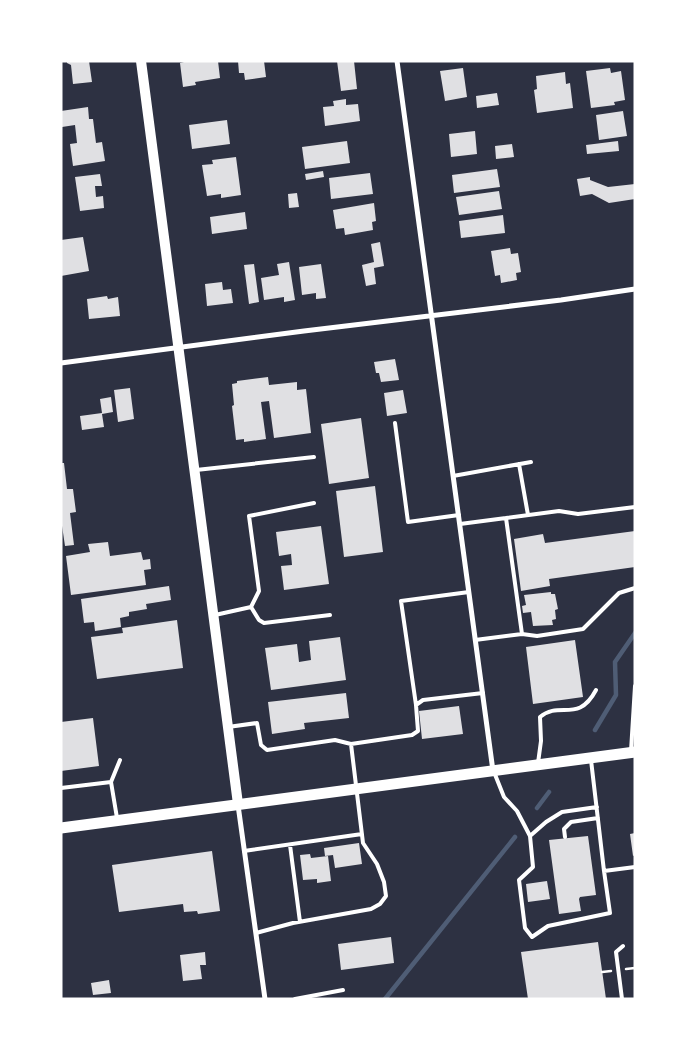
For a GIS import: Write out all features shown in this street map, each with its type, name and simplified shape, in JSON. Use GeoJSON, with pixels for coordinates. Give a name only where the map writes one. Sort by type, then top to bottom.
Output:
{"type":"FeatureCollection","features":[{"type":"Feature","properties":{"kind":"main road"},"geometry":{"type":"LineString","coordinates":[[141,61],[238,804]]}},
{"type":"Feature","properties":{"kind":"main road"},"geometry":{"type":"LineString","coordinates":[[61,828],[633,752]]}},
{"type":"Feature","properties":{"kind":"street"},"geometry":{"type":"LineString","coordinates":[[397,61],[493,771]]}},
{"type":"Feature","properties":{"kind":"street"},"geometry":{"type":"LineString","coordinates":[[61,363],[635,289]]}},
{"type":"Feature","properties":{"kind":"street"},"geometry":{"type":"LineString","coordinates":[[238,804],[265,999]]}},
{"type":"Feature","properties":{"kind":"lane"},"geometry":{"type":"LineString","coordinates":[[395,423],[408,522],[459,515]]}},
{"type":"Feature","properties":{"kind":"lane"},"geometry":{"type":"LineString","coordinates":[[194,470],[314,457]]}},
{"type":"Feature","properties":{"kind":"lane"},"geometry":{"type":"LineString","coordinates":[[453,476],[530,462]]}},
{"type":"Feature","properties":{"kind":"lane"},"geometry":{"type":"LineString","coordinates":[[519,464],[528,515]]}},
{"type":"Feature","properties":{"kind":"lane"},"geometry":{"type":"LineString","coordinates":[[213,616],[251,607],[260,591],[249,516],[314,503]]}},
{"type":"Feature","properties":{"kind":"lane"},"geometry":{"type":"LineString","coordinates":[[460,524],[559,511],[578,514],[635,507]]}},
{"type":"Feature","properties":{"kind":"lane"},"geometry":{"type":"LineString","coordinates":[[506,518],[522,634]]}},
{"type":"Feature","properties":{"kind":"lane"},"geometry":{"type":"LineString","coordinates":[[475,640],[522,634],[537,636],[583,629],[620,593],[635,588]]}},
{"type":"Feature","properties":{"kind":"lane"},"geometry":{"type":"LineString","coordinates":[[228,727],[258,723],[261,745],[267,750],[335,740],[351,744],[412,735],[418,731],[416,705],[401,601],[469,592]]}},
{"type":"Feature","properties":{"kind":"lane"},"geometry":{"type":"LineString","coordinates":[[251,607],[259,620],[264,623],[330,616]]}},
{"type":"Feature","properties":{"kind":"lane"},"geometry":{"type":"LineString","coordinates":[[633,752],[635,686]]}},
{"type":"Feature","properties":{"kind":"lane"},"geometry":{"type":"LineString","coordinates":[[537,765],[541,741],[540,717],[551,712],[580,708],[590,702],[596,690]]}},
{"type":"Feature","properties":{"kind":"lane"},"geometry":{"type":"LineString","coordinates":[[416,705],[423,700],[483,693]]}},
{"type":"Feature","properties":{"kind":"lane"},"geometry":{"type":"LineString","coordinates":[[256,933],[371,908],[380,904],[386,896],[384,882],[377,864],[363,843],[351,744]]}},
{"type":"Feature","properties":{"kind":"lane"},"geometry":{"type":"LineString","coordinates":[[493,771],[504,797],[517,811],[530,836],[533,867],[519,880],[525,928],[532,937],[548,926],[610,913],[591,758]]}},
{"type":"Feature","properties":{"kind":"lane"},"geometry":{"type":"LineString","coordinates":[[118,820],[111,782],[120,760]]}},
{"type":"Feature","properties":{"kind":"lane"},"geometry":{"type":"LineString","coordinates":[[61,788],[111,782]]}},
{"type":"Feature","properties":{"kind":"lane"},"geometry":{"type":"LineString","coordinates":[[530,836],[546,822],[562,812],[597,806]]}},
{"type":"Feature","properties":{"kind":"lane"},"geometry":{"type":"LineString","coordinates":[[565,837],[564,829],[571,822],[598,818]]}},
{"type":"Feature","properties":{"kind":"lane"},"geometry":{"type":"LineString","coordinates":[[244,851],[362,834]]}},
{"type":"Feature","properties":{"kind":"lane"},"geometry":{"type":"LineString","coordinates":[[290,845],[300,922]]}},
{"type":"Feature","properties":{"kind":"lane"},"geometry":{"type":"LineString","coordinates":[[604,872],[635,867]]}},
{"type":"Feature","properties":{"kind":"lane"},"geometry":{"type":"LineString","coordinates":[[622,999],[616,952],[624,946]]}},
{"type":"Feature","properties":{"kind":"lane"},"geometry":{"type":"LineString","coordinates":[[295,999],[343,990]]}},
{"type":"Feature","properties":{"kind":"building"},"geometry":{"type":"Polygon","coordinates":[[[67,61],[89,61],[92,82],[73,84],[71,65],[67,61]]]}},
{"type":"Feature","properties":{"kind":"building"},"geometry":{"type":"Polygon","coordinates":[[[188,61],[218,61],[220,78],[195,82],[196,85],[183,87],[180,63],[188,61]]]}},
{"type":"Feature","properties":{"kind":"building"},"geometry":{"type":"Polygon","coordinates":[[[238,61],[264,61],[266,77],[245,80],[244,73],[239,73],[238,61]]]}},
{"type":"Feature","properties":{"kind":"building"},"geometry":{"type":"Polygon","coordinates":[[[337,61],[354,61],[357,89],[341,91],[337,61]]]}},
{"type":"Feature","properties":{"kind":"building"},"geometry":{"type":"Polygon","coordinates":[[[463,68],[467,97],[445,101],[440,71],[463,68]]]}},
{"type":"Feature","properties":{"kind":"building"},"geometry":{"type":"Polygon","coordinates":[[[610,68],[611,73],[621,71],[625,100],[614,102],[615,105],[591,108],[586,71],[610,68]]]}},
{"type":"Feature","properties":{"kind":"building"},"geometry":{"type":"Polygon","coordinates":[[[565,72],[566,84],[570,83],[573,108],[537,113],[534,90],[537,89],[536,76],[565,72]]]}},
{"type":"Feature","properties":{"kind":"building"},"geometry":{"type":"Polygon","coordinates":[[[497,93],[499,105],[477,108],[476,96],[497,93]]]}},
{"type":"Feature","properties":{"kind":"building"},"geometry":{"type":"Polygon","coordinates":[[[346,99],[346,105],[358,104],[360,121],[325,126],[323,107],[334,106],[333,101],[346,99]]]}},
{"type":"Feature","properties":{"kind":"building"},"geometry":{"type":"Polygon","coordinates":[[[88,107],[89,119],[93,119],[96,143],[102,142],[105,161],[73,166],[70,144],[77,143],[75,125],[62,127],[61,111],[88,107]]]}},
{"type":"Feature","properties":{"kind":"building"},"geometry":{"type":"Polygon","coordinates":[[[623,111],[627,136],[599,140],[596,115],[623,111]]]}},
{"type":"Feature","properties":{"kind":"building"},"geometry":{"type":"Polygon","coordinates":[[[227,120],[230,144],[192,149],[189,125],[227,120]]]}},
{"type":"Feature","properties":{"kind":"building"},"geometry":{"type":"Polygon","coordinates":[[[475,131],[477,154],[451,157],[449,134],[475,131]]]}},
{"type":"Feature","properties":{"kind":"building"},"geometry":{"type":"Polygon","coordinates":[[[347,141],[350,163],[305,169],[302,147],[347,141]]]}},
{"type":"Feature","properties":{"kind":"building"},"geometry":{"type":"Polygon","coordinates":[[[618,141],[619,151],[587,154],[586,145],[618,141]]]}},
{"type":"Feature","properties":{"kind":"building"},"geometry":{"type":"Polygon","coordinates":[[[512,144],[514,157],[496,159],[495,146],[512,144]]]}},
{"type":"Feature","properties":{"kind":"building"},"geometry":{"type":"Polygon","coordinates":[[[236,157],[241,195],[221,198],[221,194],[207,196],[202,165],[213,164],[212,160],[236,157]]]}},
{"type":"Feature","properties":{"kind":"building"},"geometry":{"type":"Polygon","coordinates":[[[497,169],[500,187],[454,193],[452,175],[497,169]]]}},
{"type":"Feature","properties":{"kind":"building"},"geometry":{"type":"Polygon","coordinates":[[[323,171],[324,177],[306,180],[305,174],[323,171]]]}},
{"type":"Feature","properties":{"kind":"building"},"geometry":{"type":"Polygon","coordinates":[[[370,173],[373,194],[331,199],[329,178],[370,173]]]}},
{"type":"Feature","properties":{"kind":"building"},"geometry":{"type":"Polygon","coordinates":[[[100,174],[102,186],[95,186],[96,197],[103,196],[104,208],[80,211],[75,177],[100,174]]]}},
{"type":"Feature","properties":{"kind":"building"},"geometry":{"type":"Polygon","coordinates":[[[590,177],[590,180],[608,187],[635,184],[635,199],[609,203],[592,194],[580,196],[577,179],[590,177]]]}},
{"type":"Feature","properties":{"kind":"building"},"geometry":{"type":"Polygon","coordinates":[[[499,191],[502,209],[459,215],[456,197],[499,191]]]}},
{"type":"Feature","properties":{"kind":"building"},"geometry":{"type":"Polygon","coordinates":[[[297,193],[299,207],[289,208],[288,194],[297,193]]]}},
{"type":"Feature","properties":{"kind":"building"},"geometry":{"type":"Polygon","coordinates":[[[374,203],[376,221],[372,222],[373,230],[345,235],[344,228],[336,229],[333,210],[374,203]]]}},
{"type":"Feature","properties":{"kind":"building"},"geometry":{"type":"Polygon","coordinates":[[[245,212],[247,229],[212,234],[210,217],[245,212]]]}},
{"type":"Feature","properties":{"kind":"building"},"geometry":{"type":"Polygon","coordinates":[[[503,215],[505,233],[461,238],[459,221],[503,215]]]}},
{"type":"Feature","properties":{"kind":"building"},"geometry":{"type":"Polygon","coordinates":[[[83,237],[89,271],[61,276],[61,240],[83,237]]]}},
{"type":"Feature","properties":{"kind":"building"},"geometry":{"type":"Polygon","coordinates":[[[380,242],[384,266],[374,268],[376,284],[366,286],[362,265],[374,262],[371,244],[380,242]]]}},
{"type":"Feature","properties":{"kind":"building"},"geometry":{"type":"Polygon","coordinates":[[[510,248],[511,254],[518,253],[521,272],[516,273],[517,280],[501,283],[500,275],[495,276],[491,251],[510,248]]]}},
{"type":"Feature","properties":{"kind":"building"},"geometry":{"type":"Polygon","coordinates":[[[289,262],[295,300],[284,302],[284,297],[264,300],[261,278],[279,275],[277,264],[289,262]]]}},
{"type":"Feature","properties":{"kind":"building"},"geometry":{"type":"Polygon","coordinates":[[[254,264],[259,302],[249,304],[244,265],[254,264]]]}},
{"type":"Feature","properties":{"kind":"building"},"geometry":{"type":"Polygon","coordinates":[[[321,264],[326,298],[316,299],[316,293],[302,295],[299,267],[321,264]]]}},
{"type":"Feature","properties":{"kind":"building"},"geometry":{"type":"Polygon","coordinates":[[[222,282],[223,290],[231,289],[233,303],[207,306],[205,284],[222,282]]]}},
{"type":"Feature","properties":{"kind":"building"},"geometry":{"type":"Polygon","coordinates":[[[107,296],[108,299],[118,297],[120,316],[89,319],[87,299],[107,296]]]}},
{"type":"Feature","properties":{"kind":"building"},"geometry":{"type":"Polygon","coordinates":[[[395,359],[399,380],[381,382],[379,373],[376,373],[374,362],[395,359]]]}},
{"type":"Feature","properties":{"kind":"building"},"geometry":{"type":"Polygon","coordinates":[[[268,377],[269,385],[297,382],[297,390],[306,389],[311,433],[274,438],[269,401],[261,402],[266,439],[244,442],[244,439],[236,440],[232,406],[234,405],[232,384],[237,383],[237,381],[268,377]]]}},
{"type":"Feature","properties":{"kind":"building"},"geometry":{"type":"Polygon","coordinates":[[[130,388],[134,419],[118,422],[114,390],[130,388]]]}},
{"type":"Feature","properties":{"kind":"building"},"geometry":{"type":"Polygon","coordinates":[[[403,390],[407,413],[387,416],[384,393],[403,390]]]}},
{"type":"Feature","properties":{"kind":"building"},"geometry":{"type":"Polygon","coordinates":[[[111,397],[113,412],[102,414],[104,427],[82,430],[80,416],[102,413],[100,399],[111,397]]]}},
{"type":"Feature","properties":{"kind":"building"},"geometry":{"type":"Polygon","coordinates":[[[361,418],[369,478],[329,484],[321,424],[361,418]]]}},
{"type":"Feature","properties":{"kind":"building"},"geometry":{"type":"Polygon","coordinates":[[[61,463],[64,463],[67,489],[73,489],[76,512],[70,513],[74,545],[65,546],[61,519],[61,463]]]}},
{"type":"Feature","properties":{"kind":"building"},"geometry":{"type":"Polygon","coordinates":[[[375,486],[383,552],[344,557],[336,491],[375,486]]]}},
{"type":"Feature","properties":{"kind":"building"},"geometry":{"type":"Polygon","coordinates":[[[321,526],[329,584],[284,590],[281,566],[292,565],[291,554],[279,556],[276,532],[321,526]]]}},
{"type":"Feature","properties":{"kind":"building"},"geometry":{"type":"Polygon","coordinates":[[[635,531],[635,567],[549,579],[550,586],[521,591],[514,539],[543,534],[545,543],[635,531]]]}},
{"type":"Feature","properties":{"kind":"building"},"geometry":{"type":"Polygon","coordinates":[[[108,542],[110,556],[141,552],[143,560],[150,559],[151,569],[144,570],[146,585],[71,595],[66,556],[90,552],[88,544],[108,542]]]}},
{"type":"Feature","properties":{"kind":"building"},"geometry":{"type":"Polygon","coordinates":[[[169,586],[171,600],[146,604],[147,609],[129,612],[129,616],[120,618],[121,627],[95,631],[94,622],[84,623],[81,599],[169,586]]]}},
{"type":"Feature","properties":{"kind":"building"},"geometry":{"type":"Polygon","coordinates":[[[551,592],[551,594],[555,594],[558,609],[555,610],[556,619],[552,620],[553,625],[533,626],[531,612],[523,613],[522,606],[526,605],[524,595],[551,592]]]}},
{"type":"Feature","properties":{"kind":"building"},"geometry":{"type":"Polygon","coordinates":[[[177,620],[183,668],[97,679],[91,637],[123,633],[122,628],[177,620]]]}},
{"type":"Feature","properties":{"kind":"building"},"geometry":{"type":"Polygon","coordinates":[[[340,637],[346,680],[271,690],[265,648],[297,644],[299,662],[311,660],[309,641],[340,637]]]}},
{"type":"Feature","properties":{"kind":"building"},"geometry":{"type":"Polygon","coordinates":[[[575,640],[583,697],[533,704],[526,647],[575,640]]]}},
{"type":"Feature","properties":{"kind":"building"},"geometry":{"type":"Polygon","coordinates":[[[346,693],[349,718],[304,723],[305,729],[272,734],[268,702],[346,693]]]}},
{"type":"Feature","properties":{"kind":"building"},"geometry":{"type":"Polygon","coordinates":[[[459,706],[463,734],[422,739],[419,711],[459,706]]]}},
{"type":"Feature","properties":{"kind":"building"},"geometry":{"type":"Polygon","coordinates":[[[93,718],[99,766],[61,771],[61,722],[93,718]]]}},
{"type":"Feature","properties":{"kind":"building"},"geometry":{"type":"Polygon","coordinates":[[[635,833],[635,855],[633,856],[630,834],[635,833]]]}},
{"type":"Feature","properties":{"kind":"building"},"geometry":{"type":"Polygon","coordinates":[[[588,836],[596,895],[580,897],[581,911],[559,914],[549,840],[588,836]]]}},
{"type":"Feature","properties":{"kind":"building"},"geometry":{"type":"Polygon","coordinates":[[[359,843],[362,864],[335,868],[333,855],[325,856],[324,848],[359,843]]]}},
{"type":"Feature","properties":{"kind":"building"},"geometry":{"type":"Polygon","coordinates":[[[212,851],[220,911],[198,914],[197,911],[184,912],[183,904],[119,912],[112,865],[212,851]]]}},
{"type":"Feature","properties":{"kind":"building"},"geometry":{"type":"Polygon","coordinates":[[[310,854],[311,858],[328,856],[331,881],[317,883],[317,879],[303,880],[300,855],[310,854]]]}},
{"type":"Feature","properties":{"kind":"building"},"geometry":{"type":"Polygon","coordinates":[[[547,881],[550,899],[528,902],[526,884],[547,881]]]}},
{"type":"Feature","properties":{"kind":"building"},"geometry":{"type":"Polygon","coordinates":[[[391,937],[394,963],[341,970],[338,944],[391,937]]]}},
{"type":"Feature","properties":{"kind":"building"},"geometry":{"type":"Polygon","coordinates":[[[598,942],[606,999],[528,999],[521,952],[598,942]]]}},
{"type":"Feature","properties":{"kind":"building"},"geometry":{"type":"Polygon","coordinates":[[[205,952],[206,965],[200,965],[202,979],[183,981],[180,955],[205,952]]]}},
{"type":"Feature","properties":{"kind":"building"},"geometry":{"type":"Polygon","coordinates":[[[109,980],[111,993],[93,995],[91,983],[109,980]]]}},
{"type":"Feature","properties":{"kind":"waterway"},"geometry":{"type":"LineString","coordinates":[[595,730],[616,695],[615,662],[635,633]]}},
{"type":"Feature","properties":{"kind":"waterway"},"geometry":{"type":"LineString","coordinates":[[537,808],[549,792]]}},
{"type":"Feature","properties":{"kind":"waterway"},"geometry":{"type":"LineString","coordinates":[[385,999],[515,837]]}}]}
